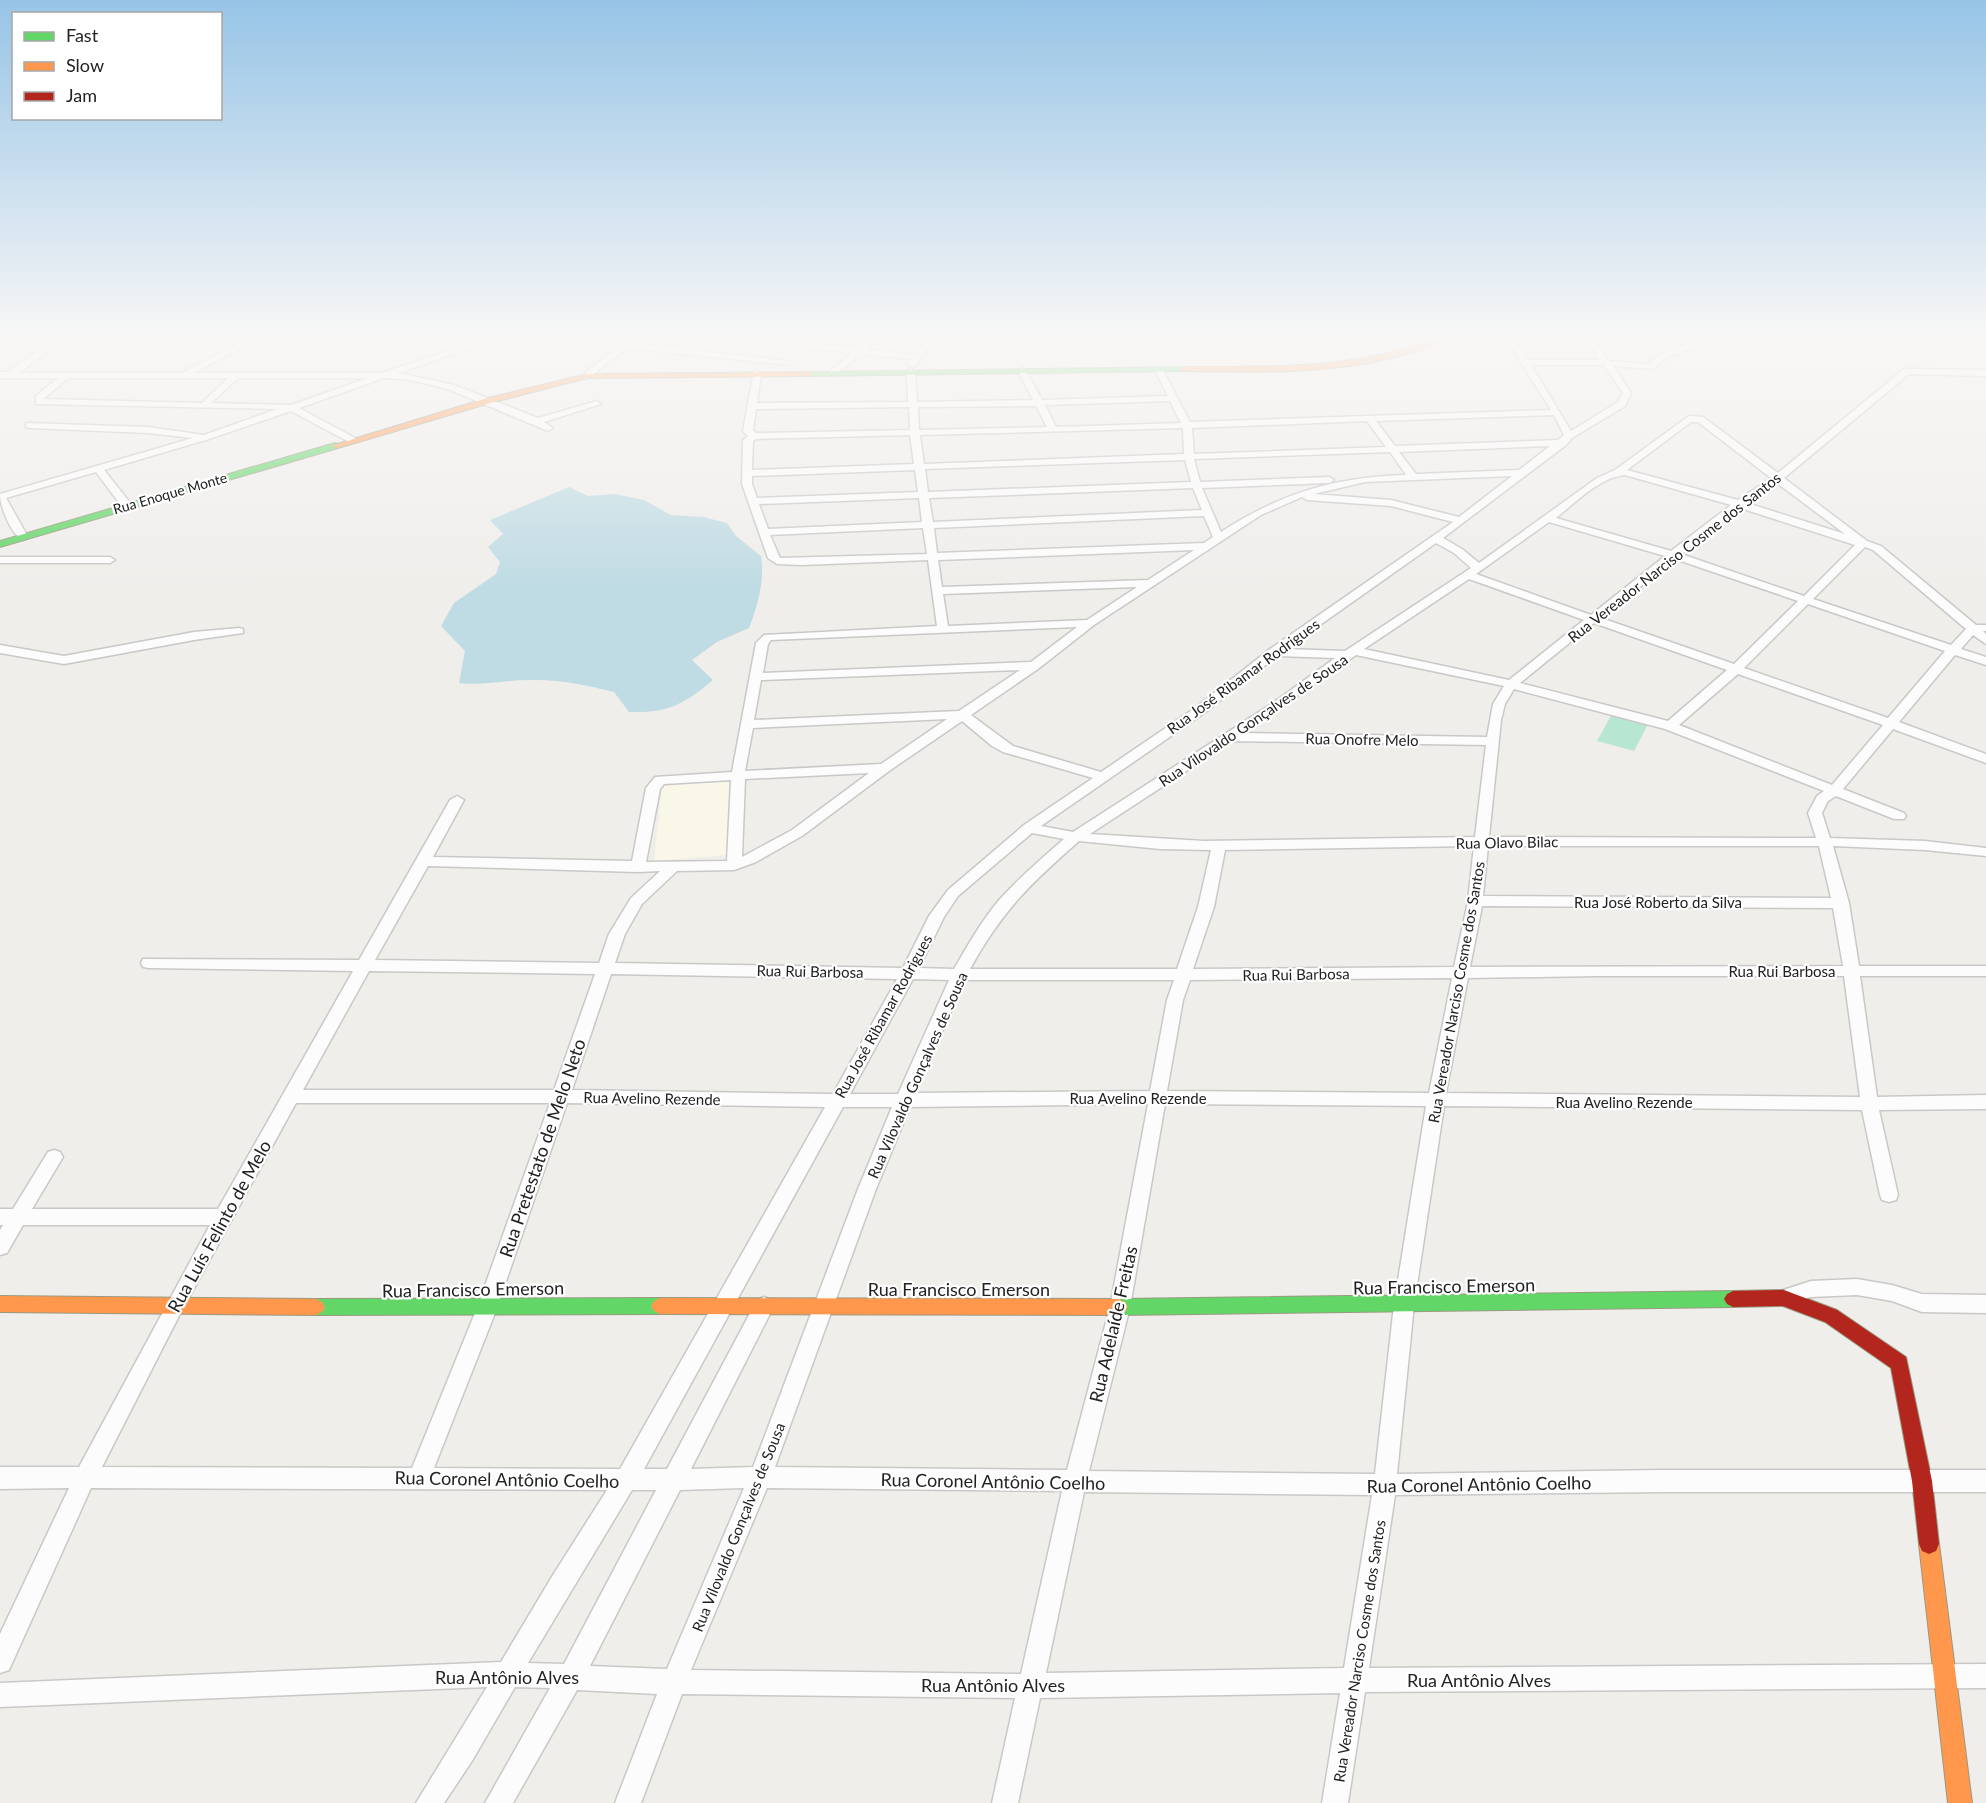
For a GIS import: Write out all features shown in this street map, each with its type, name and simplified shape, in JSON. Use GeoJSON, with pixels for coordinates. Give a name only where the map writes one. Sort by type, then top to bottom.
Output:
{"type":"FeatureCollection","features":[{"type":"Feature","properties":{"kind":"main road","name":"Rua Enoque Monte"},"geometry":{"type":"LineString","coordinates":[[0,544],[417,421]]}},
{"type":"Feature","properties":{"kind":"main road","name":"Rua Francisco Emerson"},"geometry":{"type":"LineString","coordinates":[[0,1304],[487,1308],[604,1305],[1120,1307],[1404,1305],[1785,1298],[1831,1317],[1899,1363],[1922,1481]]}},
{"type":"Feature","properties":{"kind":"main road"},"geometry":{"type":"LineString","coordinates":[[1922,1481],[1960,1803]]}},
{"type":"Feature","properties":{"kind":"street"},"geometry":{"type":"LineString","coordinates":[[23,537],[0,497],[253,421]]}},
{"type":"Feature","properties":{"kind":"street"},"geometry":{"type":"LineString","coordinates":[[318,421],[352,440]]}},
{"type":"Feature","properties":{"kind":"street"},"geometry":{"type":"LineString","coordinates":[[750,421],[748,431],[754,436]]}},
{"type":"Feature","properties":{"kind":"street"},"geometry":{"type":"LineString","coordinates":[[914,421],[926,524],[943,630]]}},
{"type":"Feature","properties":{"kind":"street"},"geometry":{"type":"LineString","coordinates":[[1048,421],[1053,430]]}},
{"type":"Feature","properties":{"kind":"street"},"geometry":{"type":"LineString","coordinates":[[1185,421],[1189,457],[1196,484],[1218,537]]}},
{"type":"Feature","properties":{"kind":"street"},"geometry":{"type":"LineString","coordinates":[[1204,546],[784,562],[772,556],[753,501],[746,473],[748,440],[754,436],[1053,430],[1305,421]]}},
{"type":"Feature","properties":{"kind":"street"},"geometry":{"type":"LineString","coordinates":[[1372,421],[1413,477]]}},
{"type":"Feature","properties":{"kind":"street"},"geometry":{"type":"LineString","coordinates":[[746,473],[1393,450],[1566,440],[1560,421]]}},
{"type":"Feature","properties":{"kind":"street","name":"Rua José Ribamar Rodrigues"},"geometry":{"type":"LineString","coordinates":[[429,1803],[510,1674],[561,1583],[626,1480],[909,972],[937,916],[953,893],[1029,828],[1208,704],[1274,652],[1461,521],[1566,440],[1595,421]]}},
{"type":"Feature","properties":{"kind":"street","name":"Rua Vilovaldo Gonçalves de Sousa"},"geometry":{"type":"LineString","coordinates":[[627,1803],[674,1682],[760,1477],[867,1189],[904,1100],[959,975],[982,934],[1004,904],[1025,881],[1075,837],[1231,737],[1549,519],[1600,480],[1627,474],[1689,421]]}},
{"type":"Feature","properties":{"kind":"street","name":"Rua Vilovaldo Gonçalves de Sousa"},"geometry":{"type":"LineString","coordinates":[[1702,421],[1779,477],[1863,543]]}},
{"type":"Feature","properties":{"kind":"street","name":"Rua Vereador Narciso Cosme dos Santos"},"geometry":{"type":"LineString","coordinates":[[1335,1803],[1385,1485],[1404,1305],[1436,1101],[1476,901],[1499,704],[1511,684],[1739,504],[1779,477],[1846,421]]}},
{"type":"Feature","properties":{"kind":"street"},"geometry":{"type":"LineString","coordinates":[[537,422],[548,428]]}},
{"type":"Feature","properties":{"kind":"street"},"geometry":{"type":"LineString","coordinates":[[28,425],[148,430],[206,436]]}},
{"type":"Feature","properties":{"kind":"street"},"geometry":{"type":"LineString","coordinates":[[98,469],[127,506]]}},
{"type":"Feature","properties":{"kind":"street"},"geometry":{"type":"LineString","coordinates":[[753,501],[1524,473]]}},
{"type":"Feature","properties":{"kind":"street"},"geometry":{"type":"LineString","coordinates":[[1627,474],[1739,504],[1863,543],[1885,553],[1979,629],[1986,640]]}},
{"type":"Feature","properties":{"kind":"street"},"geometry":{"type":"LineString","coordinates":[[421,861],[673,867],[734,865],[751,859],[797,833],[884,768],[1034,666],[1090,622],[1153,583],[1218,537],[1257,513],[1295,496],[1365,479]]}},
{"type":"Feature","properties":{"kind":"street"},"geometry":{"type":"LineString","coordinates":[[1232,483],[1295,496],[1391,503],[1461,521]]}},
{"type":"Feature","properties":{"kind":"street"},"geometry":{"type":"LineString","coordinates":[[764,532],[1208,513]]}},
{"type":"Feature","properties":{"kind":"street"},"geometry":{"type":"LineString","coordinates":[[1549,519],[1673,555],[1986,661]]}},
{"type":"Feature","properties":{"kind":"street"},"geometry":{"type":"LineString","coordinates":[[1435,538],[1458,551],[1473,571],[1593,618],[1986,759]]}},
{"type":"Feature","properties":{"kind":"street"},"geometry":{"type":"LineString","coordinates":[[1670,726],[1736,669],[1863,543]]}},
{"type":"Feature","properties":{"kind":"street"},"geometry":{"type":"LineString","coordinates":[[0,560],[110,560]]}},
{"type":"Feature","properties":{"kind":"street"},"geometry":{"type":"LineString","coordinates":[[937,591],[1153,583]]}},
{"type":"Feature","properties":{"kind":"street"},"geometry":{"type":"LineString","coordinates":[[734,865],[738,775],[762,643],[768,637],[1090,622]]}},
{"type":"Feature","properties":{"kind":"street"},"geometry":{"type":"LineString","coordinates":[[1889,1195],[1869,1104],[1853,971],[1841,903],[1826,842],[1815,813],[1822,799],[1834,790],[1892,724],[1952,651],[1979,629]]}},
{"type":"Feature","properties":{"kind":"street"},"geometry":{"type":"LineString","coordinates":[[0,648],[64,660],[194,636],[239,631]]}},
{"type":"Feature","properties":{"kind":"street"},"geometry":{"type":"LineString","coordinates":[[1274,652],[1352,653],[1511,684],[1670,726],[1899,816]]}},
{"type":"Feature","properties":{"kind":"street"},"geometry":{"type":"LineString","coordinates":[[756,677],[1034,666]]}},
{"type":"Feature","properties":{"kind":"street"},"geometry":{"type":"LineString","coordinates":[[747,724],[963,715],[990,738],[1008,749],[1104,777]]}},
{"type":"Feature","properties":{"kind":"street","name":"Rua Onofre Melo"},"geometry":{"type":"LineString","coordinates":[[1231,737],[1493,741]]}},
{"type":"Feature","properties":{"kind":"street"},"geometry":{"type":"LineString","coordinates":[[638,867],[656,781],[674,777],[884,768]]}},
{"type":"Feature","properties":{"kind":"street","name":"Rua Luís Felinto de Melo"},"geometry":{"type":"LineString","coordinates":[[0,1661],[85,1477],[174,1306],[457,800]]}},
{"type":"Feature","properties":{"kind":"street","name":"Rua Olavo Bilac"},"geometry":{"type":"LineString","coordinates":[[1029,828],[1075,837],[1135,844],[1219,846],[1826,842],[1930,846],[1985,854]]}},
{"type":"Feature","properties":{"kind":"street","name":"Rua Adelaíde Freitas"},"geometry":{"type":"LineString","coordinates":[[1005,1803],[1075,1483],[1120,1307],[1157,1097],[1182,976],[1206,907],[1219,846]]}},
{"type":"Feature","properties":{"kind":"street","name":"Rua Pretestato de Melo Neto"},"geometry":{"type":"LineString","coordinates":[[420,1478],[487,1308],[617,934],[625,917],[649,888],[673,867]]}},
{"type":"Feature","properties":{"kind":"street","name":"Rua José Roberto da Silva"},"geometry":{"type":"LineString","coordinates":[[1476,901],[1841,903]]}},
{"type":"Feature","properties":{"kind":"street","name":"Rua Rui Barbosa"},"geometry":{"type":"LineString","coordinates":[[149,963],[909,972],[959,975],[1182,976],[1461,972],[1986,971]]}},
{"type":"Feature","properties":{"kind":"street","name":"Rua Avelino Rezende"},"geometry":{"type":"LineString","coordinates":[[290,1097],[559,1096],[836,1101],[1157,1097],[1869,1104],[1986,1102]]}},
{"type":"Feature","properties":{"kind":"street"},"geometry":{"type":"LineString","coordinates":[[0,1247],[54,1157]]}},
{"type":"Feature","properties":{"kind":"street"},"geometry":{"type":"LineString","coordinates":[[0,1217],[224,1217]]}},
{"type":"Feature","properties":{"kind":"street"},"geometry":{"type":"LineString","coordinates":[[1785,1298],[1811,1289],[1857,1287],[1892,1293],[1922,1303],[1986,1304]]}},
{"type":"Feature","properties":{"kind":"street"},"geometry":{"type":"LineString","coordinates":[[498,1803],[571,1676],[764,1306]]}},
{"type":"Feature","properties":{"kind":"street","name":"Rua Coronel Antônio Coelho"},"geometry":{"type":"LineString","coordinates":[[0,1478],[675,1480],[760,1477],[1075,1483],[1385,1485],[1663,1481],[1986,1481]]}},
{"type":"Feature","properties":{"kind":"street","name":"Rua Antônio Alves"},"geometry":{"type":"LineString","coordinates":[[0,1695],[510,1674],[674,1682],[1029,1686],[1354,1680],[1986,1676]]}},
{"type":"Feature","properties":{"kind":"shaded area"},"geometry":{"type":"Polygon","coordinates":[[[730,781],[727,855],[654,861],[662,786],[730,781]]]}},
{"type":"Feature","properties":{"kind":"green space"},"geometry":{"type":"Polygon","coordinates":[[[1612,714],[1648,724],[1634,751],[1597,741],[1612,714]]]}},
{"type":"Feature","properties":{"kind":"water"},"geometry":{"type":"Polygon","coordinates":[[[569,487],[588,496],[615,494],[644,500],[671,515],[703,517],[727,523],[736,536],[761,556],[760,592],[749,628],[717,642],[692,660],[713,680],[693,696],[665,709],[629,712],[614,692],[572,683],[521,680],[477,684],[459,683],[465,651],[441,626],[454,603],[496,574],[500,562],[488,547],[503,534],[490,520],[569,487]]]}},
{"type":"Feature","properties":{"kind":"traffic: fast"},"geometry":{"type":"LineString","coordinates":[[0,544],[335,446]]}},
{"type":"Feature","properties":{"kind":"traffic: fast"},"geometry":{"type":"LineString","coordinates":[[1119,1307],[1733,1299]]}},
{"type":"Feature","properties":{"kind":"traffic: fast"},"geometry":{"type":"LineString","coordinates":[[316,1307],[660,1306]]}},
{"type":"Feature","properties":{"kind":"traffic: slow"},"geometry":{"type":"LineString","coordinates":[[335,446],[419,421]]}},
{"type":"Feature","properties":{"kind":"traffic: slow"},"geometry":{"type":"LineString","coordinates":[[0,1304],[316,1307]]}},
{"type":"Feature","properties":{"kind":"traffic: slow"},"geometry":{"type":"LineString","coordinates":[[660,1306],[1119,1307]]}},
{"type":"Feature","properties":{"kind":"traffic: slow"},"geometry":{"type":"LineString","coordinates":[[1929,1544],[1960,1803]]}},
{"type":"Feature","properties":{"kind":"traffic: jam"},"geometry":{"type":"LineString","coordinates":[[1733,1299],[1784,1298],[1831,1316],[1899,1363],[1922,1481],[1929,1544]]}}]}
